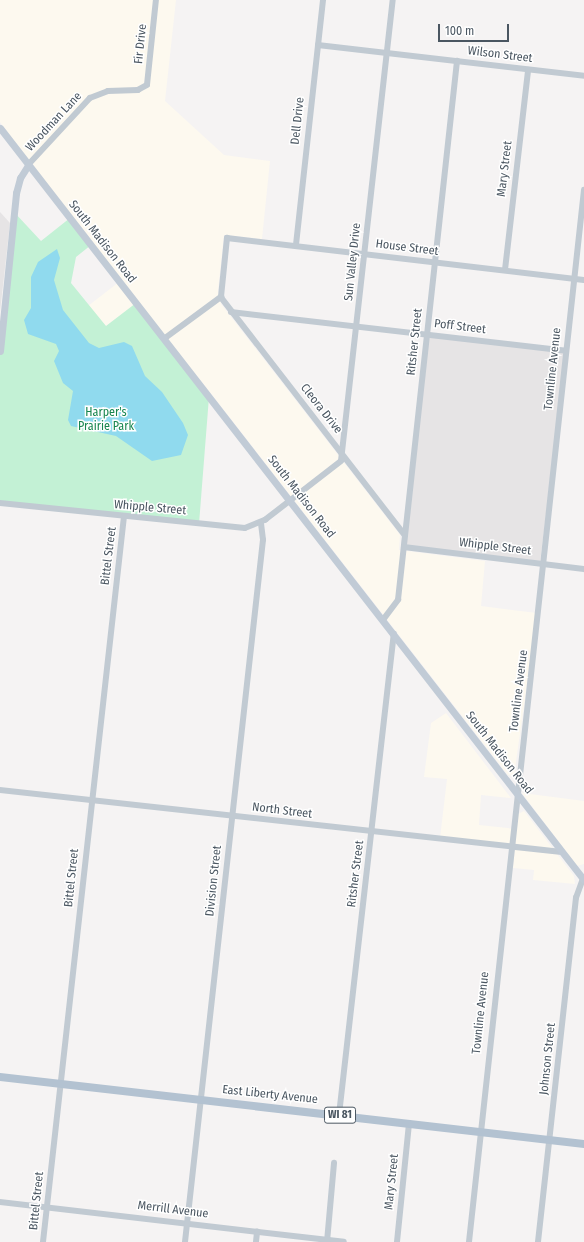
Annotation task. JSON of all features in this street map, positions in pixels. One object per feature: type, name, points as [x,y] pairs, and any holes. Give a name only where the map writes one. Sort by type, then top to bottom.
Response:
[{"type":"main road","name":"South Madison Road","points":[[0,128],[584,879]]},
{"type":"main road","points":[[0,351],[17,189],[28,165]]},
{"type":"main road","name":"East Liberty Avenue","points":[[0,1077],[584,1144]]},
{"type":"street","name":"Fir Drive","points":[[144,88],[148,81],[156,0]]},
{"type":"street","name":"Dell Drive","points":[[296,245],[323,0]]},
{"type":"street","name":"Sun Valley Drive","points":[[343,455],[393,0]]},
{"type":"street","name":"Wilson Street","points":[[318,45],[584,76]]},
{"type":"street","name":"Ritsher Street","points":[[383,620],[398,600],[457,61]]},
{"type":"street","name":"Mary Street","points":[[505,270],[528,70]]},
{"type":"street","name":"Woodman Lane","points":[[28,165],[90,98],[108,91],[144,88]]},
{"type":"street","name":"Townline Avenue","points":[[468,1242],[584,190]]},
{"type":"street","name":"House Street","points":[[221,296],[228,238],[584,280]]},
{"type":"street","points":[[164,338],[221,296]]},
{"type":"street","name":"Cleora Drive","points":[[221,296],[231,312],[405,535]]},
{"type":"street","name":"Poff Street","points":[[231,312],[566,351]]},
{"type":"street","points":[[290,500],[337,465],[343,455]]},
{"type":"street","name":"Whipple Street","points":[[0,503],[124,517],[245,528],[261,523],[290,500]]},
{"type":"street","name":"Bittel Street","points":[[44,1242],[60,1084],[124,517]]},
{"type":"street","name":"Division Street","points":[[185,1242],[263,540],[261,523]]},
{"type":"street","name":"Whipple Street","points":[[404,547],[584,569]]},
{"type":"street","name":"Ritsher Street","points":[[340,1115],[394,634]]},
{"type":"street","name":"North Street","points":[[0,790],[511,848],[562,852]]},
{"type":"street","name":"Johnson Street","points":[[538,1242],[577,894],[584,879]]},
{"type":"street","name":"Mary Street","points":[[396,1242],[409,1124]]},
{"type":"street","points":[[327,1241],[334,1163]]},
{"type":"street","name":"Merrill Avenue","points":[[0,1202],[344,1242]]},
{"type":"street","points":[[256,1242],[257,1232]]},
{"type":"shaded area","points":[[0,0],[176,0],[165,101],[224,155],[270,161],[262,239],[224,235],[218,291],[221,304],[400,535],[399,550],[485,561],[481,606],[537,613],[514,776],[508,775],[202,382],[136,304],[106,326],[88,306],[119,282],[0,122]]},
{"type":"shaded area","points":[[0,212],[10,223],[0,312]]},
{"type":"shaded area","points":[[427,334],[566,351],[540,563],[401,546]]},
{"type":"shaded area","points":[[446,713],[511,798],[481,795],[479,825],[516,829],[518,814],[524,811],[574,876],[575,884],[533,880],[534,870],[513,868],[515,845],[440,838],[447,779],[424,777],[431,723]]},
{"type":"shaded area","points":[[522,793],[584,801],[584,864],[577,866]]},
{"type":"green space","name":"Harper's Prairie Park","points":[[14,212],[41,241],[70,218],[91,245],[76,257],[71,283],[106,326],[136,303],[209,397],[199,524],[0,503],[0,351]]},
{"type":"water","points":[[57,249],[60,258],[54,280],[63,310],[89,343],[99,348],[124,342],[132,346],[145,376],[162,392],[183,423],[188,435],[181,455],[152,461],[116,436],[71,426],[68,420],[73,391],[63,383],[54,361],[59,351],[56,344],[28,334],[24,320],[31,308],[31,277],[38,262]]}]
